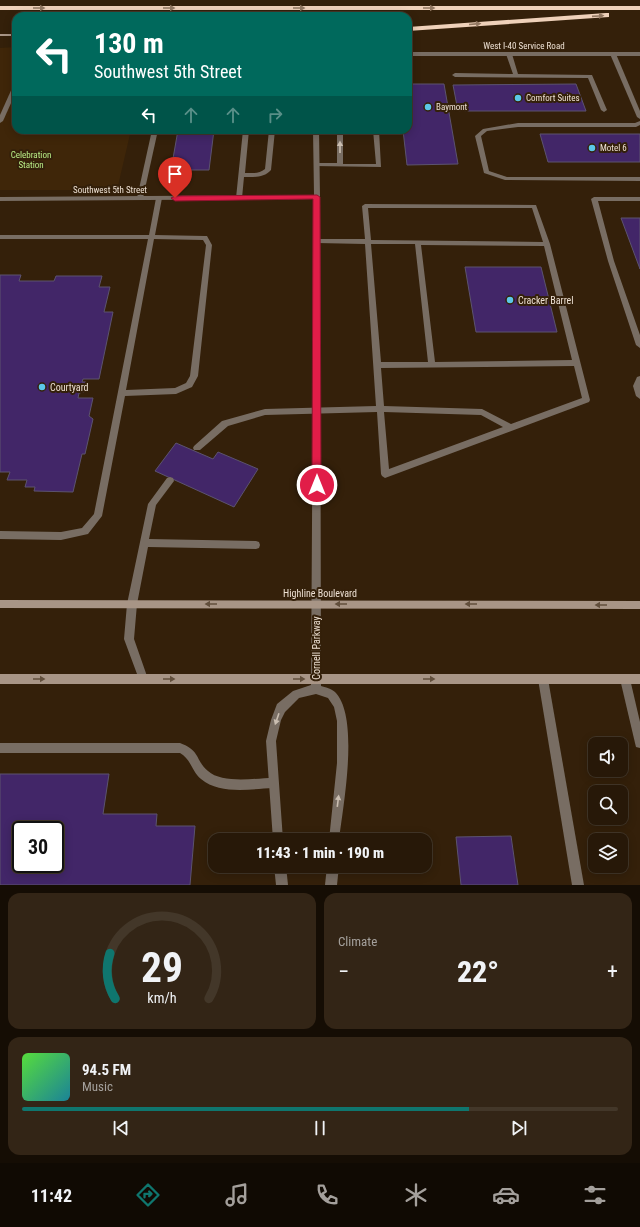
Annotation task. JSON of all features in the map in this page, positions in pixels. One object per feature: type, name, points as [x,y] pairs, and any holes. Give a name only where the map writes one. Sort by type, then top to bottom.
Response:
[{"type":"highway","points":[[0,8],[640,8]]},
{"type":"highway","points":[[412,29],[640,13]]},
{"type":"street","points":[[0,36],[12,35]]},
{"type":"street","name":"West I-40 Service Road","points":[[412,54],[640,54]]},
{"type":"street","points":[[509,54],[516,75]]},
{"type":"street","points":[[613,54],[640,117]]},
{"type":"street","points":[[455,76],[590,76],[604,110]]},
{"type":"street","points":[[0,121],[12,95]]},
{"type":"street","points":[[640,123],[636,125],[518,125],[485,130],[478,136],[486,172],[507,179],[640,179]]},
{"type":"street","points":[[140,198],[154,134]]},
{"type":"street","points":[[238,198],[246,134]]},
{"type":"street","points":[[241,175],[258,175],[266,173],[268,170],[272,134]]},
{"type":"street","name":"Cornell Parkway","points":[[316,134],[316,684],[331,695],[336,701],[343,723],[344,747],[335,833]]},
{"type":"street","points":[[340,134],[340,165]]},
{"type":"street","points":[[316,164],[379,166],[376,134]]},
{"type":"street","name":"Southwest 5th Street","points":[[0,199],[317,197]]},
{"type":"street","points":[[0,535],[61,536],[85,531],[98,516],[159,198]]},
{"type":"street","points":[[640,199],[594,199],[611,261],[640,345]]},
{"type":"street","points":[[365,206],[534,206],[547,244],[586,400],[385,474],[368,242],[365,206]]},
{"type":"street","points":[[0,237],[205,238],[209,245],[194,376],[189,385],[176,391],[121,393]]},
{"type":"street","points":[[317,242],[547,244]]},
{"type":"street","points":[[418,243],[432,364]]},
{"type":"street","points":[[377,365],[577,363]]},
{"type":"street","points":[[640,379],[637,386],[640,396]]},
{"type":"street","points":[[197,448],[225,423],[265,412],[380,409],[482,412],[511,428]]},
{"type":"street","points":[[143,679],[129,639],[132,604],[152,504],[170,481]]},
{"type":"street","points":[[144,543],[256,546]]},
{"type":"street","name":"Highline Boulevard","points":[[0,604],[640,605]]},
{"type":"street","points":[[0,679],[143,679],[316,684],[542,679],[640,679]]},
{"type":"street","points":[[542,679],[578,885]]},
{"type":"street","points":[[625,679],[640,742]]},
{"type":"street","points":[[277,833],[271,741],[276,720],[281,708],[296,694],[316,684]]},
{"type":"street","points":[[0,748],[180,748],[187,750],[204,774],[221,784],[273,783]]},
{"type":"street","points":[[281,873],[282,885]]},
{"type":"street","points":[[332,885],[333,873]]},
{"type":"shaded area","name":"Celebration Station","points":[[12,47],[12,134],[130,134],[117,190],[0,190],[0,48]]},
{"type":"building","name":"Baymont","points":[[412,84],[444,84],[458,164],[407,165],[403,134],[412,134]]},
{"type":"building","name":"Comfort Suites","points":[[576,84],[586,111],[458,111],[453,85]]},
{"type":"building","points":[[177,134],[214,134],[209,170],[171,170]]},
{"type":"building","name":"Motel 6","points":[[540,134],[640,134],[640,162],[548,162]]},
{"type":"building","points":[[621,218],[640,218],[640,269]]},
{"type":"building","name":"Cracker Barrel","points":[[465,267],[541,267],[557,332],[476,332]]},
{"type":"building","name":"Courtyard","points":[[0,275],[21,275],[19,281],[54,281],[56,276],[102,276],[99,287],[110,287],[104,312],[113,312],[99,379],[83,379],[82,382],[86,382],[84,392],[79,393],[78,398],[93,398],[89,416],[93,419],[85,454],[82,454],[73,492],[34,491],[35,487],[25,487],[27,480],[7,480],[10,472],[0,472]]},
{"type":"building","points":[[176,443],[213,459],[218,452],[258,469],[234,507],[155,471]]},
{"type":"building","points":[[0,774],[109,774],[103,814],[157,814],[156,826],[195,826],[190,885],[0,885]]},
{"type":"building","points":[[511,836],[518,885],[461,885],[456,837]]},
{"type":"place","name":"Comfort Suites","points":[[518,98]]},
{"type":"place","name":"Baymont","points":[[428,107]]},
{"type":"place","name":"Motel 6","points":[[592,148]]},
{"type":"place","name":"Cracker Barrel","points":[[510,300]]},
{"type":"place","name":"Courtyard","points":[[42,387]]},
{"type":"route","points":[[175,198],[317,197],[317,485]]}]
